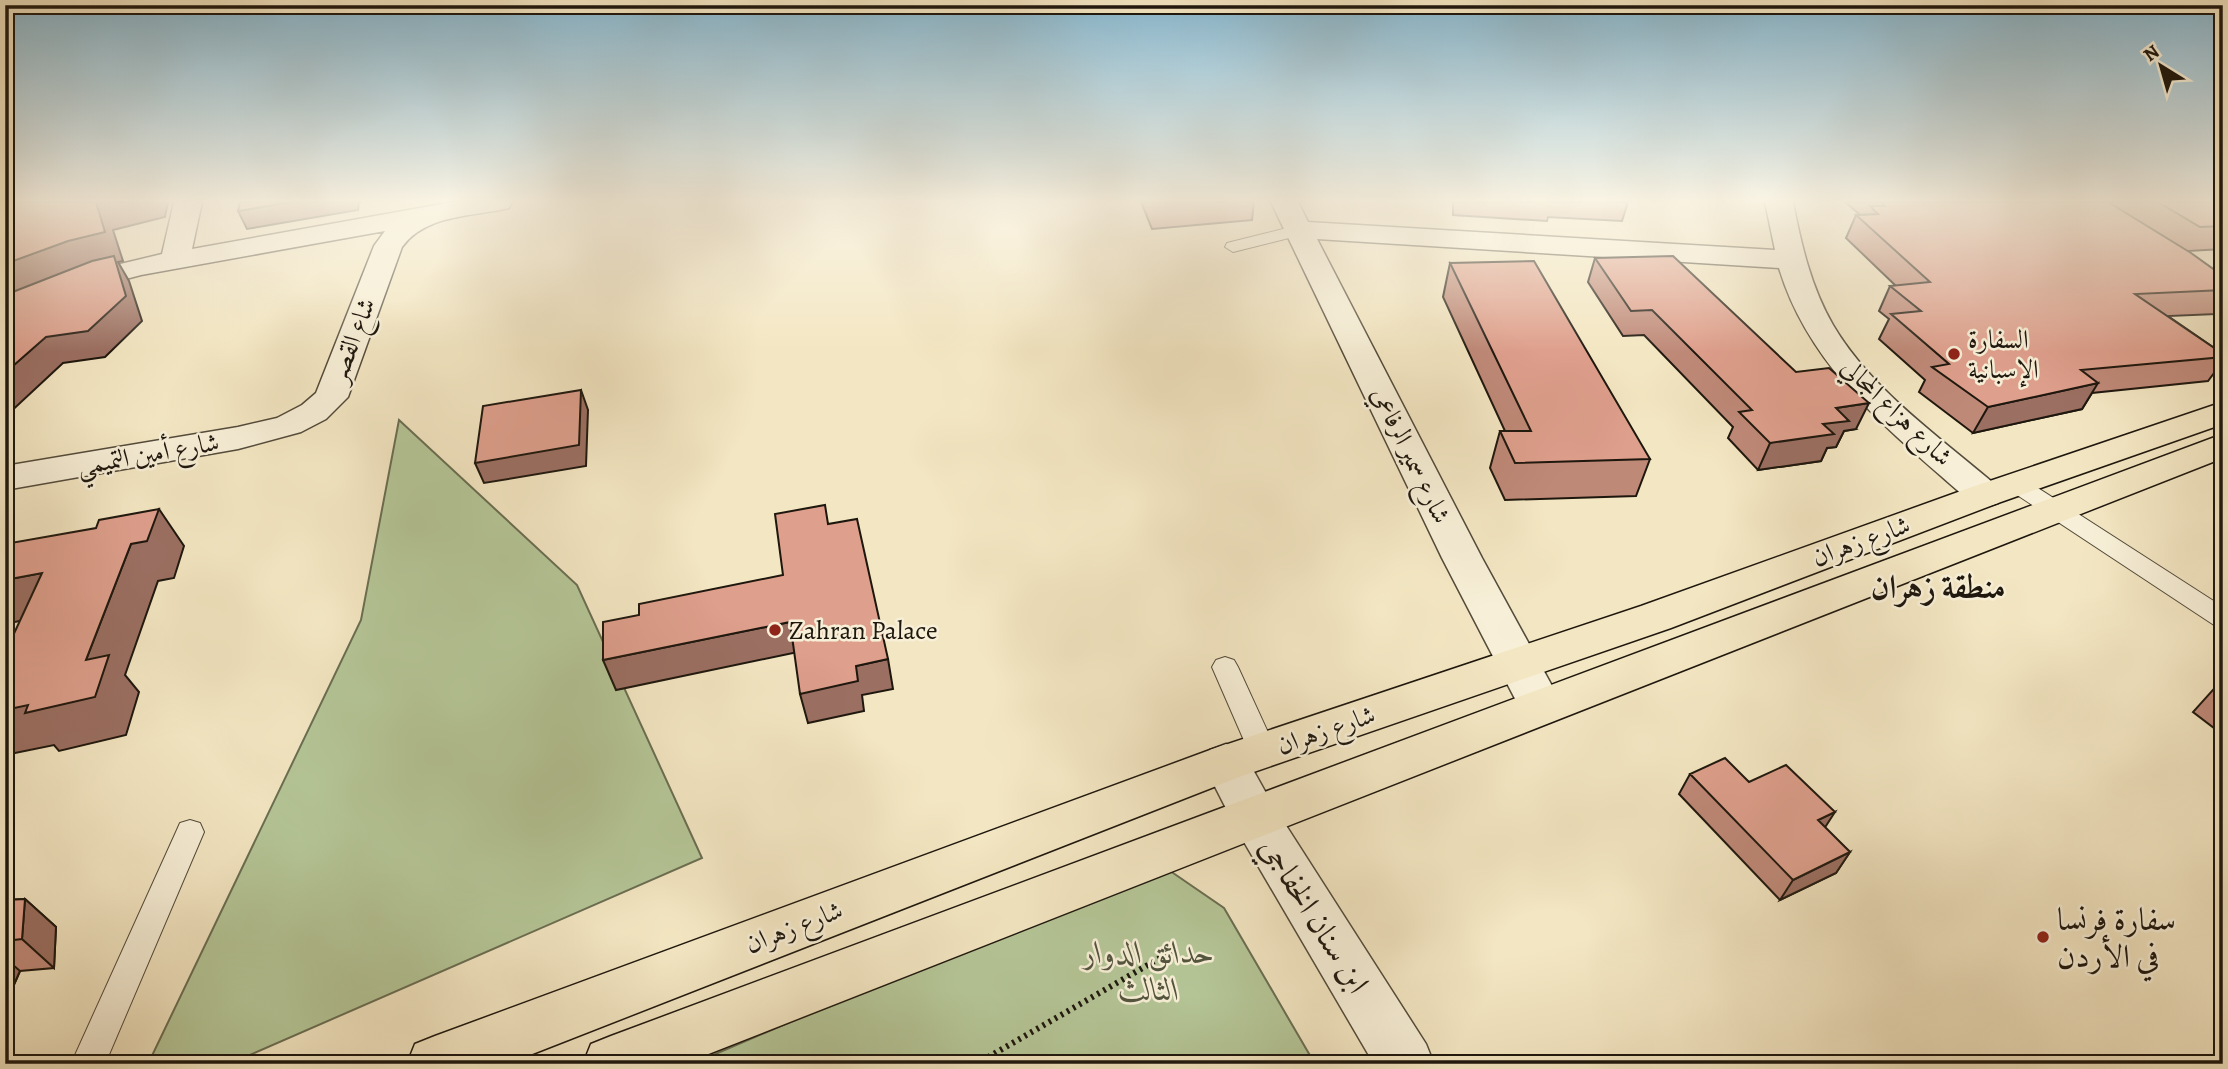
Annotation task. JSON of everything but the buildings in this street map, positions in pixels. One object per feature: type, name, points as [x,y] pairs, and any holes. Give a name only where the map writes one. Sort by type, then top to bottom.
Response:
[{"type":"main road","name":"شارع زهران","points":[[435,1064],[1245,758],[1520,664],[2223,412]]},
{"type":"main road","name":"شارع زهران","points":[[611,1064],[2223,445]]},
{"type":"street","points":[[175,259],[177,252]]},
{"type":"street","points":[[5,316],[97,278],[215,252]]},
{"type":"street","name":"شاع القصر","points":[[289,425],[314,412],[331,397],[386,252]]},
{"type":"street","name":"شارع سمير الرفاعي","points":[[1310,252],[1462,558],[1541,706]]},
{"type":"street","points":[[1699,252],[1791,260]]},
{"type":"street","name":"شارع هزاع المجالي","points":[[1789,252],[1817,324],[1856,378],[2001,490]]},
{"type":"street","name":"شارع أمين التميمي","points":[[5,478],[238,438],[289,425]]},
{"type":"street","name":"ابن سنان الخفاجي","points":[[1245,758],[1254,816],[1406,1064]]},
{"type":"lane","points":[[2001,490],[2056,510],[2223,619]]},
{"type":"lane","points":[[1225,667],[1245,758]]},
{"type":"lane","points":[[88,1064],[190,832]]},
{"type":"path","points":[[976,1064],[1174,950]]},
{"type":"green space","points":[[399,420],[577,585],[702,858],[229,1064],[148,1064],[361,620]]},
{"type":"green space","name":"حدائق الدوار الثالث","points":[[1160,864],[1224,908],[1315,1064],[692,1064]]},
{"type":"place","name":"السفارة الإسبانية","points":[[1954,354]]},
{"type":"place","name":"Zahran Palace","points":[[775,630]]},
{"type":"place","name":"سفارة فرنسا في الأردن","points":[[2043,937]]},
{"type":"district","name":"منطقة زهران","points":[[1938,586]]}]
